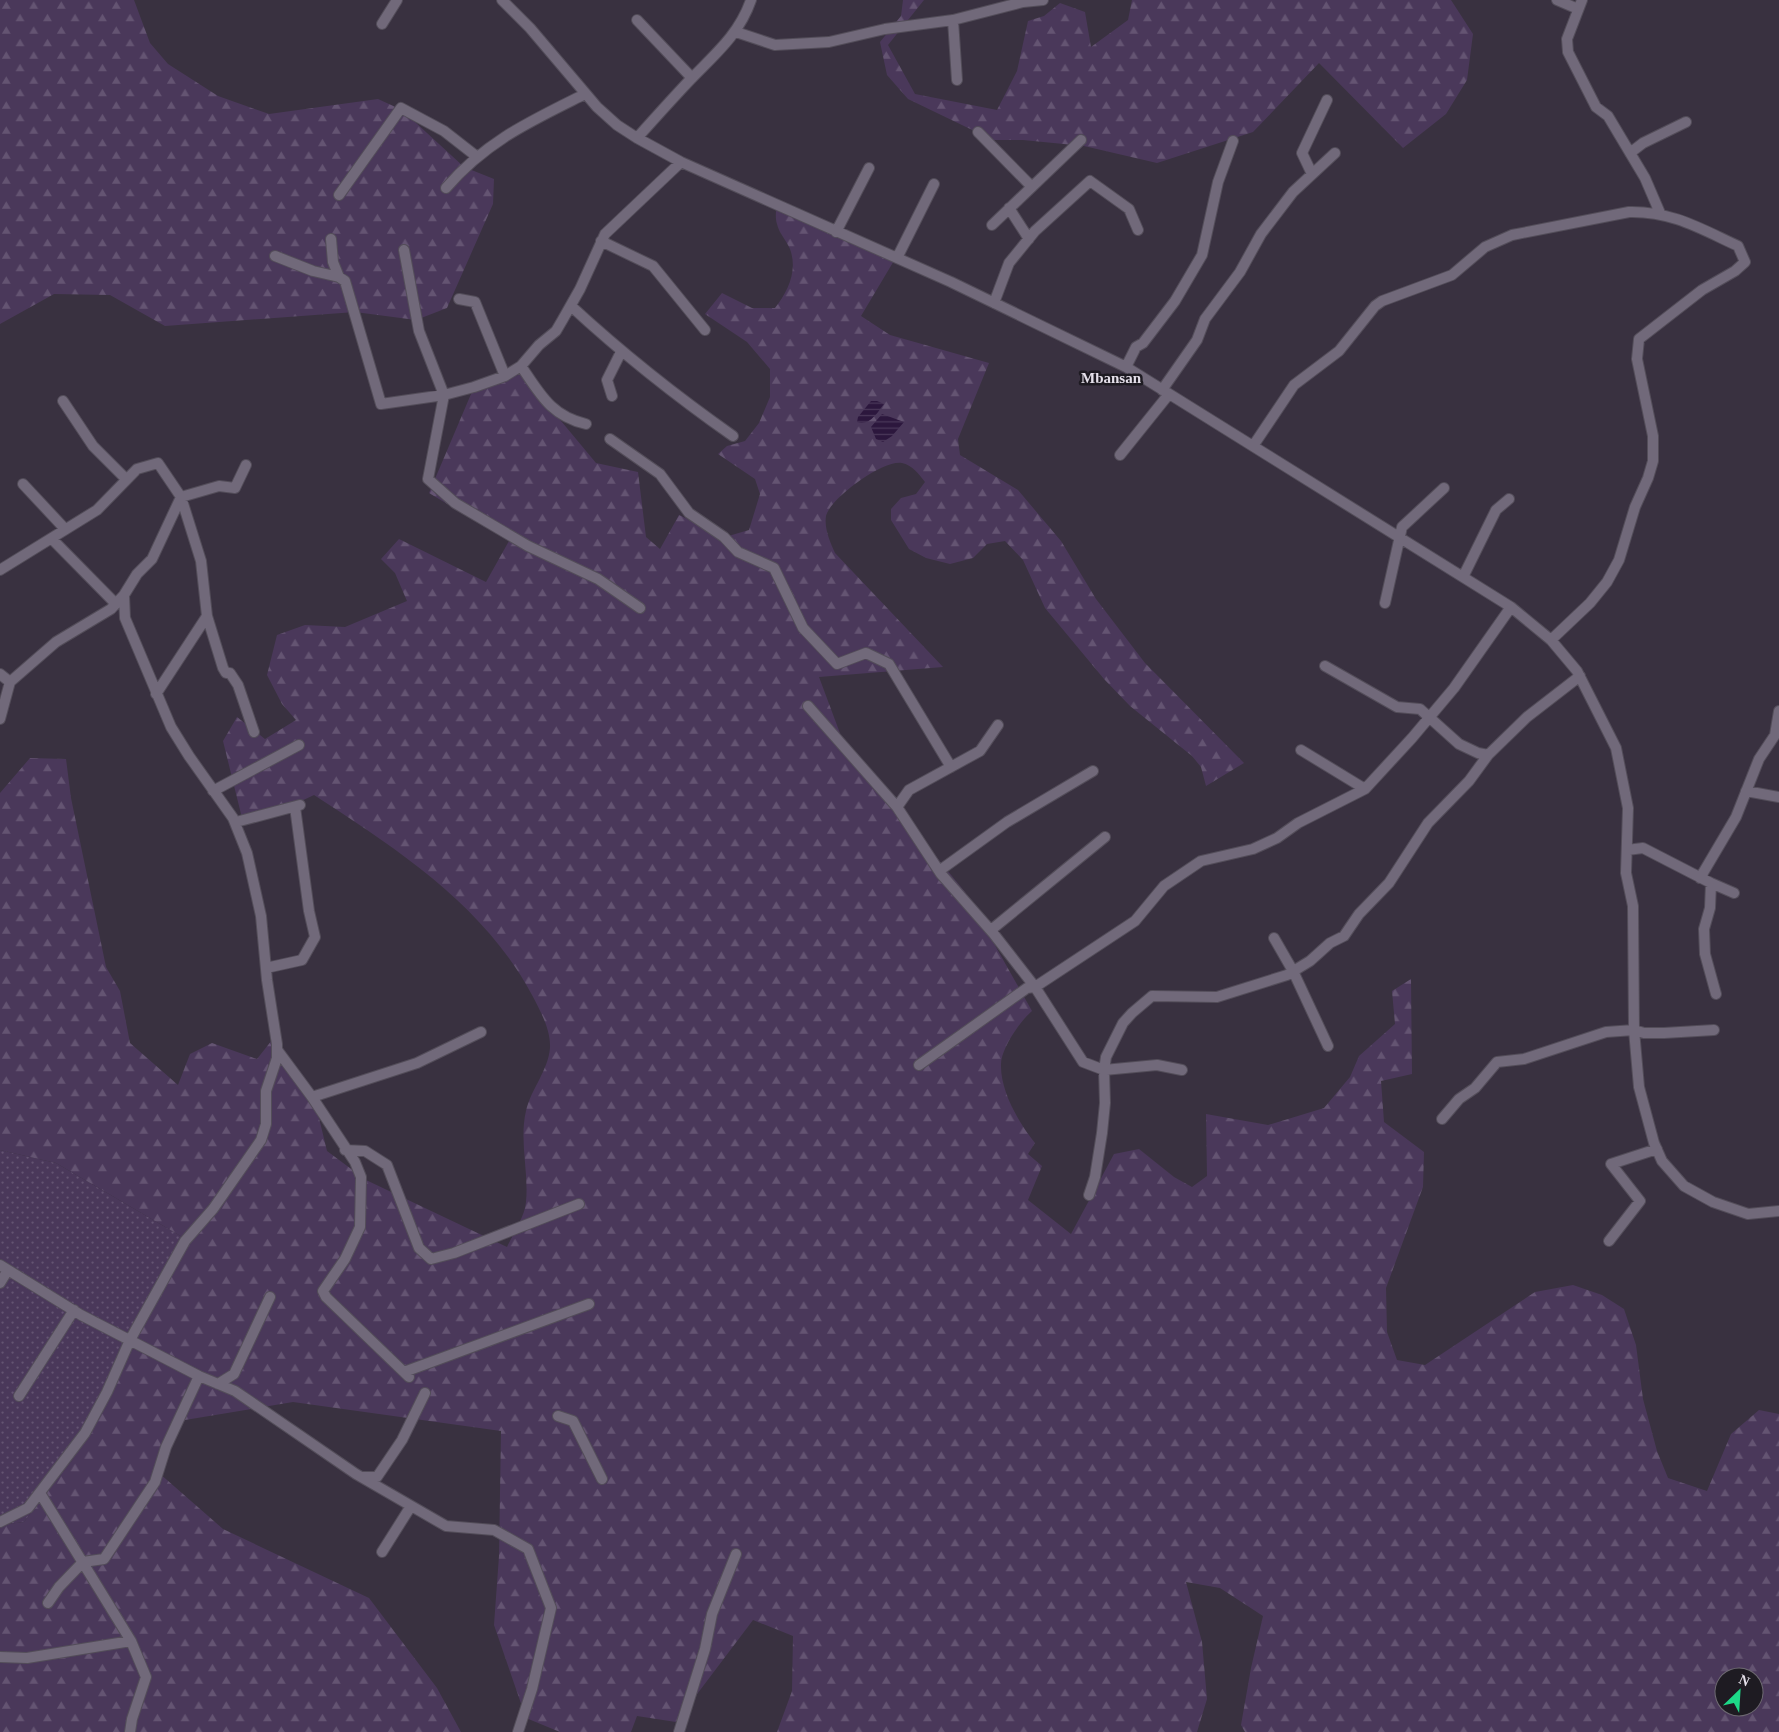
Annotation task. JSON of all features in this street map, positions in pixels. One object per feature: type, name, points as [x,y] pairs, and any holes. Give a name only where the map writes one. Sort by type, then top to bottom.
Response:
[{"type":"street","points":[[382,24],[397,0]]},
{"type":"street","points":[[502,0],[530,28],[584,94],[617,125],[637,138],[681,162],[897,258],[1126,367],[1511,607],[1551,640],[1580,676],[1616,748],[1628,808],[1626,872],[1633,906],[1634,1030],[1639,1088],[1657,1149],[1662,1161],[1684,1186],[1713,1202],[1748,1214],[1779,1211]]},
{"type":"street","points":[[637,138],[692,78],[721,51],[736,32],[751,0]]},
{"type":"street","points":[[736,32],[775,45],[829,42],[885,30],[953,20],[1023,1],[1043,0]]},
{"type":"street","points":[[1557,0],[1580,5],[1566,39],[1568,52],[1596,107],[1608,116],[1645,178],[1660,213]]},
{"type":"street","points":[[637,20],[692,78]]},
{"type":"street","points":[[953,20],[957,80]]},
{"type":"street","points":[[446,188],[476,156],[535,119],[584,94]]},
{"type":"street","points":[[1312,174],[1302,153],[1327,100]]},
{"type":"street","points":[[339,195],[401,108],[444,131],[476,156]]},
{"type":"street","points":[[1630,152],[1643,143],[1686,122]]},
{"type":"street","points":[[978,132],[1032,187]]},
{"type":"street","points":[[992,225],[1081,140]]},
{"type":"street","points":[[1126,367],[1136,347],[1143,343],[1175,301],[1202,255],[1218,182],[1233,141]]},
{"type":"street","points":[[1120,455],[1166,392],[1197,340],[1205,319],[1240,272],[1261,234],[1293,192],[1335,153]]},
{"type":"street","points":[[274,256],[313,271],[339,277],[344,281],[381,404],[444,395],[505,376],[521,366],[539,345],[556,331],[571,306],[601,241],[614,224],[681,162]]},
{"type":"street","points":[[836,232],[869,168]]},
{"type":"street","points":[[994,303],[1009,264],[1029,239],[1090,181],[1129,209],[1138,230]]},
{"type":"street","points":[[897,258],[934,184]]},
{"type":"street","points":[[1009,208],[1029,239]]},
{"type":"street","points":[[1253,446],[1294,385],[1339,351],[1375,306],[1382,301],[1452,275],[1486,247],[1512,235],[1629,212],[1660,213],[1677,218],[1738,246],[1745,262],[1735,271],[1702,290],[1639,339],[1637,359],[1653,436],[1653,461],[1648,478],[1635,507],[1619,560],[1607,582],[1590,603],[1551,640]]},
{"type":"street","points":[[331,239],[332,262],[339,277]]},
{"type":"street","points":[[601,241],[653,266],[705,330]]},
{"type":"street","points":[[404,250],[420,331],[444,395],[428,479],[456,503],[528,546],[598,579],[640,608]]},
{"type":"street","points":[[458,299],[474,302],[505,376]]},
{"type":"street","points":[[571,306],[621,352],[663,386],[733,436]]},
{"type":"street","points":[[612,396],[607,380],[621,352]]},
{"type":"street","points":[[521,366],[544,400],[559,414],[567,419],[586,424]]},
{"type":"street","points":[[62,401],[93,446],[126,479]]},
{"type":"street","points":[[610,439],[660,474],[689,514],[724,538],[738,552],[774,568],[803,628],[837,664],[866,653],[889,664],[951,767]]},
{"type":"street","points":[[0,570],[97,510],[137,469],[158,463],[181,496],[201,561],[207,616],[223,668],[226,673],[230,673],[238,685],[254,732]]},
{"type":"street","points":[[181,496],[219,486],[235,488],[246,465]]},
{"type":"street","points":[[23,484],[65,529]]},
{"type":"street","points":[[1386,603],[1402,527],[1444,488]]},
{"type":"street","points":[[0,719],[10,682],[56,642],[116,604],[124,595],[137,574],[152,559],[181,496]]},
{"type":"street","points":[[1463,577],[1496,510],[1509,499]]},
{"type":"street","points":[[52,538],[116,604]]},
{"type":"street","points":[[0,1522],[28,1508],[85,1433],[107,1392],[130,1340],[185,1241],[214,1209],[261,1140],[266,1124],[266,1091],[278,1051],[266,968],[261,916],[247,852],[236,822],[171,727],[124,618],[124,595]]},
{"type":"street","points":[[919,1065],[1027,988],[1035,987],[1135,921],[1164,886],[1201,861],[1253,850],[1277,838],[1298,823],[1365,789],[1412,738],[1429,715],[1454,688],[1511,607]]},
{"type":"street","points":[[156,694],[207,616]]},
{"type":"street","points":[[1325,666],[1397,707],[1420,709],[1429,715],[1437,726],[1459,744],[1478,753],[1488,755]]},
{"type":"street","points":[[0,674],[10,682]]},
{"type":"street","points":[[1089,1195],[1095,1177],[1105,1103],[1104,1070],[1106,1057],[1123,1023],[1145,1000],[1152,996],[1217,997],[1294,971],[1310,961],[1330,943],[1344,936],[1359,914],[1388,883],[1428,823],[1469,781],[1488,755],[1527,717],[1580,676]]},
{"type":"street","points":[[808,706],[897,807],[939,871],[991,930],[1035,987],[1083,1062],[1104,1070],[1157,1065],[1182,1070]]},
{"type":"street","points":[[1700,878],[1736,817],[1758,758],[1775,735],[1779,711]]},
{"type":"street","points":[[897,807],[909,790],[980,751],[998,725]]},
{"type":"street","points":[[213,791],[299,745]]},
{"type":"street","points":[[1301,750],[1365,789]]},
{"type":"street","points":[[939,871],[1007,822],[1093,770]]},
{"type":"street","points":[[1746,791],[1779,796]]},
{"type":"street","points":[[236,822],[298,806],[309,911],[315,937],[302,960],[266,968]]},
{"type":"street","points":[[991,930],[1105,837]]},
{"type":"street","points":[[1627,850],[1643,848],[1700,878],[1734,893]]},
{"type":"street","points":[[1711,883],[1710,908],[1704,929],[1705,954],[1716,994]]},
{"type":"street","points":[[1274,938],[1294,971],[1328,1046]]},
{"type":"street","points":[[1442,1119],[1459,1099],[1476,1088],[1497,1062],[1524,1059],[1606,1032],[1634,1030],[1654,1033],[1714,1030]]},
{"type":"street","points":[[312,1097],[417,1063],[481,1032]]},
{"type":"street","points":[[278,1051],[312,1097],[355,1162],[361,1177],[360,1227],[346,1259],[323,1291],[326,1297],[407,1374],[589,1304]]},
{"type":"street","points":[[1609,1241],[1640,1202],[1611,1164],[1657,1149]]},
{"type":"street","points":[[346,1150],[365,1151],[387,1165],[420,1248],[431,1259],[454,1253],[580,1204]]},
{"type":"street","points":[[0,1283],[4,1268],[74,1310],[130,1340],[199,1376],[235,1391],[361,1477],[446,1526],[494,1530],[528,1549],[551,1608],[532,1689],[518,1732]]},
{"type":"street","points":[[218,1384],[234,1374],[270,1297]]},
{"type":"street","points":[[19,1396],[74,1310]]},
{"type":"street","points":[[48,1603],[58,1587],[83,1562],[104,1559],[155,1482],[166,1447],[199,1376]]},
{"type":"street","points":[[361,1477],[377,1477],[402,1440],[425,1393]]},
{"type":"street","points":[[558,1416],[573,1421],[602,1478]]},
{"type":"street","points":[[40,1493],[131,1641],[146,1677],[132,1719],[130,1732]]},
{"type":"street","points":[[382,1552],[411,1506]]},
{"type":"street","points":[[679,1732],[705,1649],[712,1614],[736,1554]]},
{"type":"street","points":[[0,1657],[27,1658],[131,1641]]},
{"type":"green space","points":[[0,0],[134,0],[150,43],[168,64],[218,96],[269,114],[378,99],[402,110],[464,167],[494,179],[493,204],[447,308],[416,320],[355,312],[165,326],[110,295],[54,294],[0,324]]},
{"type":"green space","points":[[903,0],[924,0],[888,45],[915,94],[997,110],[1017,71],[1028,21],[1044,16],[1060,3],[1085,12],[1091,47],[1128,20],[1132,0],[1451,0],[1473,34],[1467,80],[1446,114],[1403,148],[1319,63],[1253,132],[1157,163],[1084,146],[1023,140],[993,140],[908,99],[887,75],[880,42],[901,16]]},
{"type":"green space","points":[[777,204],[895,259],[861,316],[890,335],[989,363],[958,439],[960,455],[1018,490],[1061,541],[1096,599],[1145,663],[1244,763],[1206,786],[1201,767],[1192,756],[1130,706],[1104,679],[1045,608],[1023,560],[1005,541],[987,544],[973,558],[950,564],[926,558],[909,549],[891,520],[891,509],[901,498],[916,494],[925,482],[909,466],[902,463],[894,463],[871,473],[847,490],[830,508],[826,516],[826,525],[829,540],[835,553],[943,667],[819,677],[844,744],[965,892],[1032,1011],[1022,1021],[1012,1036],[1004,1051],[1001,1064],[1007,1096],[1023,1126],[1035,1143],[1028,1154],[1042,1166],[1028,1200],[1071,1234],[1114,1154],[1139,1149],[1174,1177],[1192,1187],[1207,1176],[1206,1114],[1268,1125],[1324,1108],[1350,1077],[1359,1056],[1395,1024],[1392,991],[1411,979],[1412,1074],[1381,1081],[1384,1122],[1424,1152],[1423,1187],[1386,1288],[1387,1332],[1397,1360],[1425,1365],[1535,1292],[1573,1285],[1602,1295],[1624,1309],[1636,1345],[1643,1399],[1657,1451],[1668,1478],[1707,1491],[1731,1434],[1759,1410],[1779,1414],[1779,1732],[1245,1732],[1241,1725],[1263,1616],[1220,1588],[1186,1582],[1202,1642],[1207,1699],[1197,1732],[777,1732],[792,1691],[793,1636],[753,1620],[676,1722],[637,1716],[631,1732],[560,1732],[526,1718],[494,1625],[499,1556],[501,1431],[293,1402],[179,1421],[159,1473],[223,1529],[369,1598],[437,1688],[461,1732],[0,1732],[0,1525],[24,1522],[73,1459],[184,1238],[56,1163],[0,1150],[0,793],[30,758],[66,759],[71,798],[106,967],[120,991],[130,1043],[178,1085],[190,1054],[212,1043],[257,1059],[272,1040],[299,1074],[319,1118],[327,1151],[366,1180],[507,1247],[521,1219],[526,1202],[523,1134],[526,1111],[543,1072],[550,1048],[547,1027],[532,995],[512,963],[489,933],[464,906],[407,858],[314,795],[276,813],[242,818],[223,741],[237,717],[265,739],[296,720],[282,704],[267,675],[277,635],[305,625],[345,627],[407,601],[395,573],[381,559],[399,539],[486,582],[509,541],[429,493],[474,387],[522,374],[596,463],[638,472],[646,537],[660,549],[679,515],[725,537],[749,530],[760,494],[755,479],[718,454],[727,446],[745,441],[759,423],[770,397],[770,369],[747,342],[705,314],[722,293],[752,308],[775,308],[788,288],[793,265],[790,249],[779,230],[776,217]]},
{"type":"green space","points":[[0,1150],[56,1163],[184,1238],[73,1459],[24,1522],[0,1525]]},
{"type":"shaded area","points":[[871,401],[884,404],[876,415],[866,422],[857,422],[858,417]]},
{"type":"shaded area","points":[[882,414],[904,422],[892,436],[883,442],[876,439],[871,427]]},
{"type":"district","name":"Mbansan","points":[[1111,378]]}]
